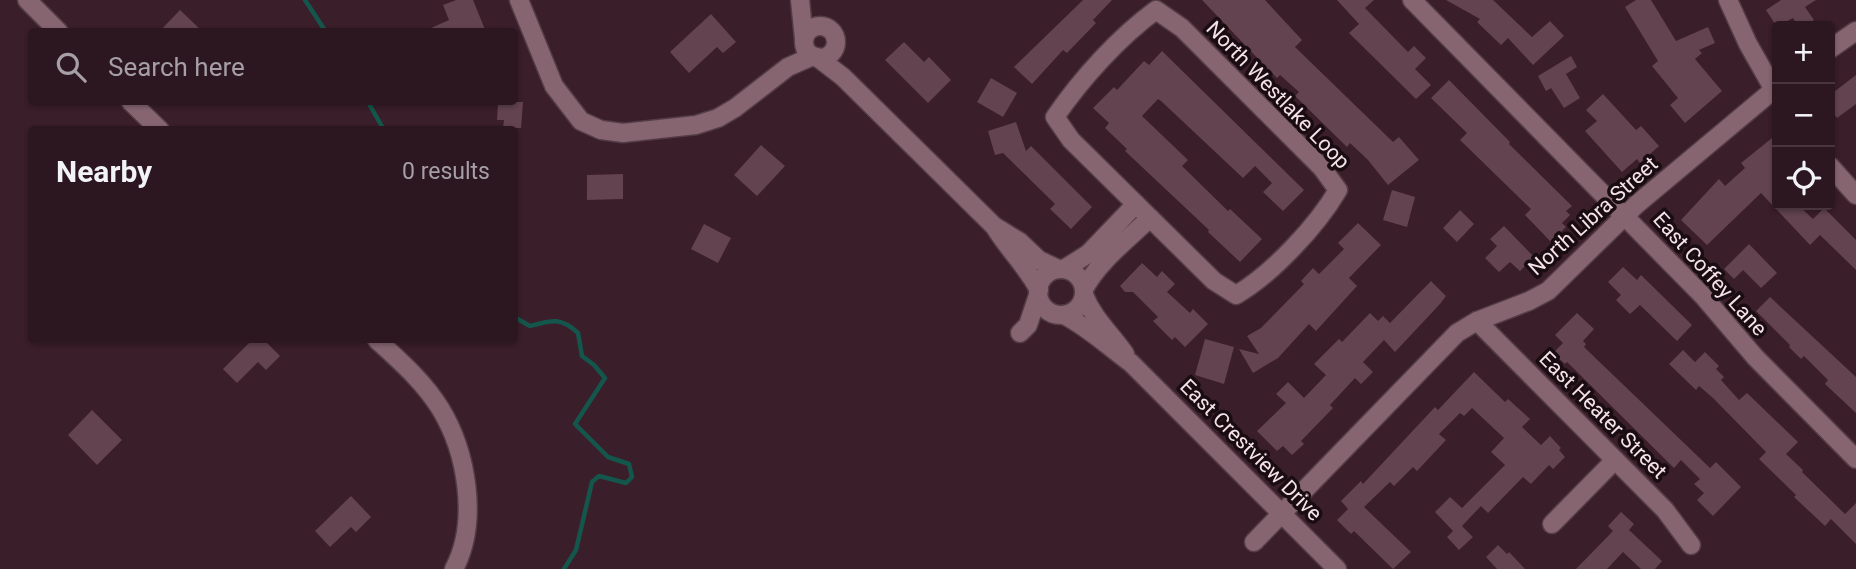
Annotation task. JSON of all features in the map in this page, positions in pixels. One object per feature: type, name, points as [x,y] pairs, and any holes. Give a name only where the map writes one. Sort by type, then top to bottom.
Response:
[{"type":"street","points":[[27,0],[55,28]]},
{"type":"street","points":[[519,0],[554,86],[581,121],[601,130],[623,133],[696,125],[718,118],[735,108],[809,49],[812,27],[822,26]]},
{"type":"street","name":"East Coffey Lane","points":[[1412,0],[1625,215],[1703,296],[1755,357],[1856,459]]},
{"type":"street","points":[[1728,0],[1748,44],[1772,84]]},
{"type":"street","points":[[800,2],[822,26],[834,34],[834,49],[843,77]]},
{"type":"street","points":[[800,2],[809,49],[843,77],[994,226],[1020,242],[1039,260],[1078,276],[1084,292]]},
{"type":"street","name":"North Westlake Loop","points":[[1156,10],[1182,29],[1238,84],[1322,168],[1338,190],[1325,211],[1257,282],[1236,295],[1213,281],[1136,204],[1071,140],[1055,117],[1069,96],[1138,23],[1156,10]]},
{"type":"street","points":[[1835,46],[1856,31]]},
{"type":"street","points":[[809,49],[827,56],[834,49]]},
{"type":"street","name":"North Libra Street","points":[[1254,542],[1457,333],[1477,321],[1548,291],[1625,215],[1772,94]]},
{"type":"street","points":[[134,105],[156,126]]},
{"type":"street","points":[[1835,172],[1856,195]]},
{"type":"street","points":[[1136,204],[1088,254],[1045,276],[1024,329],[1078,309],[1091,276],[1150,218]]},
{"type":"street","points":[[994,226],[1010,252],[1028,271],[1045,309],[1062,315]]},
{"type":"street","name":"East Crestview Drive","points":[[1084,292],[1093,314],[1110,331],[1131,363]]},
{"type":"street","name":"East Crestview Drive","points":[[1062,315],[1083,325],[1131,363],[1338,569]]},
{"type":"street","name":"East Heater Street","points":[[1477,321],[1665,510],[1692,545]]},
{"type":"street","points":[[380,343],[417,378],[440,409],[455,440],[467,488],[468,523],[454,569]]},
{"type":"street","points":[[1552,524],[1615,460]]},
{"type":"building","points":[[456,0],[473,0],[484,28],[431,28],[449,20],[443,5]]},
{"type":"building","points":[[1083,0],[1112,0],[1093,20],[1096,23],[1067,53],[1063,50],[1032,84],[1014,67]]},
{"type":"building","points":[[1202,0],[1265,0],[1302,40],[1295,47],[1393,142],[1399,137],[1419,160],[1388,185],[1368,160],[1350,143],[1347,147],[1295,96],[1299,92],[1280,75],[1277,78]]},
{"type":"building","points":[[1337,0],[1374,0],[1365,8],[1408,52],[1414,46],[1426,58],[1415,69],[1431,85],[1416,99],[1349,33],[1359,24]]},
{"type":"building","points":[[1446,0],[1493,0],[1532,37],[1550,21],[1564,36],[1533,65],[1508,38],[1501,45],[1477,22],[1480,19]]},
{"type":"building","points":[[1636,0],[1651,0],[1676,41],[1708,27],[1715,43],[1699,50],[1702,53],[1695,59],[1722,91],[1685,123],[1670,105],[1678,98],[1652,66],[1658,61],[1625,7]]},
{"type":"building","points":[[1781,0],[1816,0],[1805,7],[1812,21],[1795,21],[1793,18],[1788,21],[1773,21],[1766,10]]},
{"type":"building","points":[[180,10],[199,28],[163,28]]},
{"type":"building","points":[[711,14],[736,42],[723,53],[717,47],[689,73],[670,52]]},
{"type":"building","points":[[904,42],[924,62],[929,57],[951,80],[928,103],[885,60]]},
{"type":"building","points":[[1162,51],[1304,190],[1283,211],[1263,192],[1272,183],[1255,166],[1243,178],[1161,101],[1158,99],[1142,116],[1188,160],[1182,166],[1228,211],[1230,209],[1262,239],[1240,262],[1125,151],[1127,149],[1105,128],[1109,123],[1093,108],[1114,87],[1117,90],[1144,61],[1149,65]]},
{"type":"building","points":[[1571,56],[1577,67],[1566,74],[1580,98],[1564,108],[1551,88],[1546,91],[1538,76]]},
{"type":"building","points":[[1856,75],[1856,104],[1837,118],[1835,115],[1835,91]]},
{"type":"building","points":[[991,78],[1017,93],[1003,117],[977,102]]},
{"type":"building","points":[[1449,80],[1572,206],[1566,211],[1570,215],[1562,223],[1566,227],[1551,242],[1525,215],[1531,209],[1460,140],[1467,133],[1431,98]]},
{"type":"building","points":[[1603,94],[1636,130],[1641,126],[1659,146],[1640,163],[1637,159],[1622,172],[1585,131],[1597,121],[1586,110]]},
{"type":"building","points":[[518,102],[523,102],[521,128],[503,126],[504,120],[497,120],[498,105],[518,105]]},
{"type":"building","points":[[1016,122],[1026,151],[1031,146],[1092,207],[1071,229],[1050,209],[1055,204],[1003,153],[995,155],[988,131]]},
{"type":"building","points":[[1772,138],[1772,205],[1761,193],[1707,245],[1681,220],[1719,179],[1725,186],[1745,168],[1741,163]]},
{"type":"building","points":[[761,145],[785,166],[757,196],[734,175]]},
{"type":"building","points":[[623,174],[623,199],[587,200],[587,175]]},
{"type":"building","points":[[1392,190],[1415,197],[1407,227],[1383,220]]},
{"type":"building","points":[[1460,210],[1474,224],[1457,242],[1443,228]]},
{"type":"building","points":[[1777,210],[1803,210],[1813,219],[1822,210],[1826,210],[1856,240],[1856,270],[1820,235],[1810,245]]},
{"type":"building","points":[[1358,223],[1381,245],[1349,278],[1357,286],[1316,331],[1309,324],[1278,358],[1253,373],[1239,349],[1259,354],[1247,336],[1261,328],[1304,284],[1301,281],[1313,268],[1319,274],[1344,249],[1338,243]]},
{"type":"building","points":[[704,224],[731,238],[718,263],[691,249]]},
{"type":"building","points":[[1504,226],[1534,257],[1520,271],[1510,262],[1499,272],[1485,258],[1497,246],[1490,239]]},
{"type":"building","points":[[1749,244],[1777,273],[1761,288],[1743,270],[1734,279],[1724,269]]},
{"type":"building","points":[[1142,263],[1157,277],[1162,271],[1175,284],[1167,292],[1190,313],[1193,309],[1208,324],[1185,347],[1175,337],[1172,340],[1153,321],[1158,317],[1133,292],[1125,292],[1120,286]]},
{"type":"building","points":[[1623,267],[1637,280],[1641,275],[1692,325],[1677,341],[1640,305],[1630,314],[1616,300],[1621,295],[1608,282]]},
{"type":"building","points":[[1431,281],[1446,296],[1440,304],[1395,352],[1384,340],[1363,362],[1373,372],[1361,384],[1355,378],[1330,405],[1333,408],[1301,441],[1304,444],[1292,455],[1283,446],[1277,451],[1257,431],[1286,403],[1276,394],[1288,382],[1304,398],[1326,375],[1314,364],[1339,339],[1342,342],[1370,313],[1378,321],[1383,316],[1390,323]]},
{"type":"building","points":[[1770,297],[1856,377],[1856,413],[1825,384],[1828,380],[1804,356],[1801,359],[1756,311]]},
{"type":"building","points":[[1577,313],[1594,329],[1583,341],[1586,344],[1584,347],[1710,468],[1716,462],[1741,487],[1713,516],[1697,500],[1704,493],[1694,484],[1700,479],[1681,460],[1674,468],[1567,362],[1565,364],[1553,353],[1563,343],[1555,335]]},
{"type":"building","points":[[1205,339],[1234,347],[1224,384],[1195,375]]},
{"type":"building","points":[[249,343],[267,343],[280,356],[266,370],[258,362],[237,383],[223,369]]},
{"type":"building","points":[[1683,350],[1695,362],[1705,352],[1719,366],[1716,369],[1724,377],[1721,380],[1739,400],[1747,393],[1798,442],[1786,454],[1845,514],[1856,503],[1856,544],[1831,519],[1825,526],[1794,497],[1796,495],[1759,459],[1766,452],[1713,398],[1699,386],[1696,390],[1669,364]]},
{"type":"building","points":[[1474,372],[1505,402],[1508,399],[1530,419],[1522,427],[1541,445],[1550,436],[1565,457],[1553,469],[1549,465],[1531,484],[1523,477],[1488,513],[1481,506],[1462,526],[1473,537],[1459,550],[1447,537],[1453,531],[1435,512],[1450,497],[1462,508],[1505,465],[1491,452],[1504,438],[1472,408],[1464,416],[1460,413],[1439,434],[1446,440],[1417,471],[1413,467],[1394,486],[1390,482],[1364,507],[1411,552],[1393,569],[1354,531],[1351,534],[1337,520],[1348,509],[1341,501],[1361,481],[1363,484],[1435,407],[1438,410]]},
{"type":"building","points":[[92,410],[122,440],[97,465],[68,435]]},
{"type":"building","points":[[351,496],[371,517],[356,532],[351,527],[330,547],[315,531]]},
{"type":"building","points":[[1621,512],[1634,524],[1629,530],[1662,561],[1655,569],[1641,569],[1623,552],[1607,569],[1576,569],[1613,531],[1608,526]]},
{"type":"building","points":[[1498,545],[1525,569],[1497,569],[1486,557]]},
{"type":"waterway","points":[[305,0],[323,28]]},
{"type":"waterway","points":[[370,105],[382,126]]},
{"type":"waterway","points":[[518,319],[530,326],[550,321],[561,322],[578,333],[582,356],[605,378],[575,424],[608,457],[629,464],[632,477],[626,483],[599,476],[592,482],[576,550],[564,569]]}]
